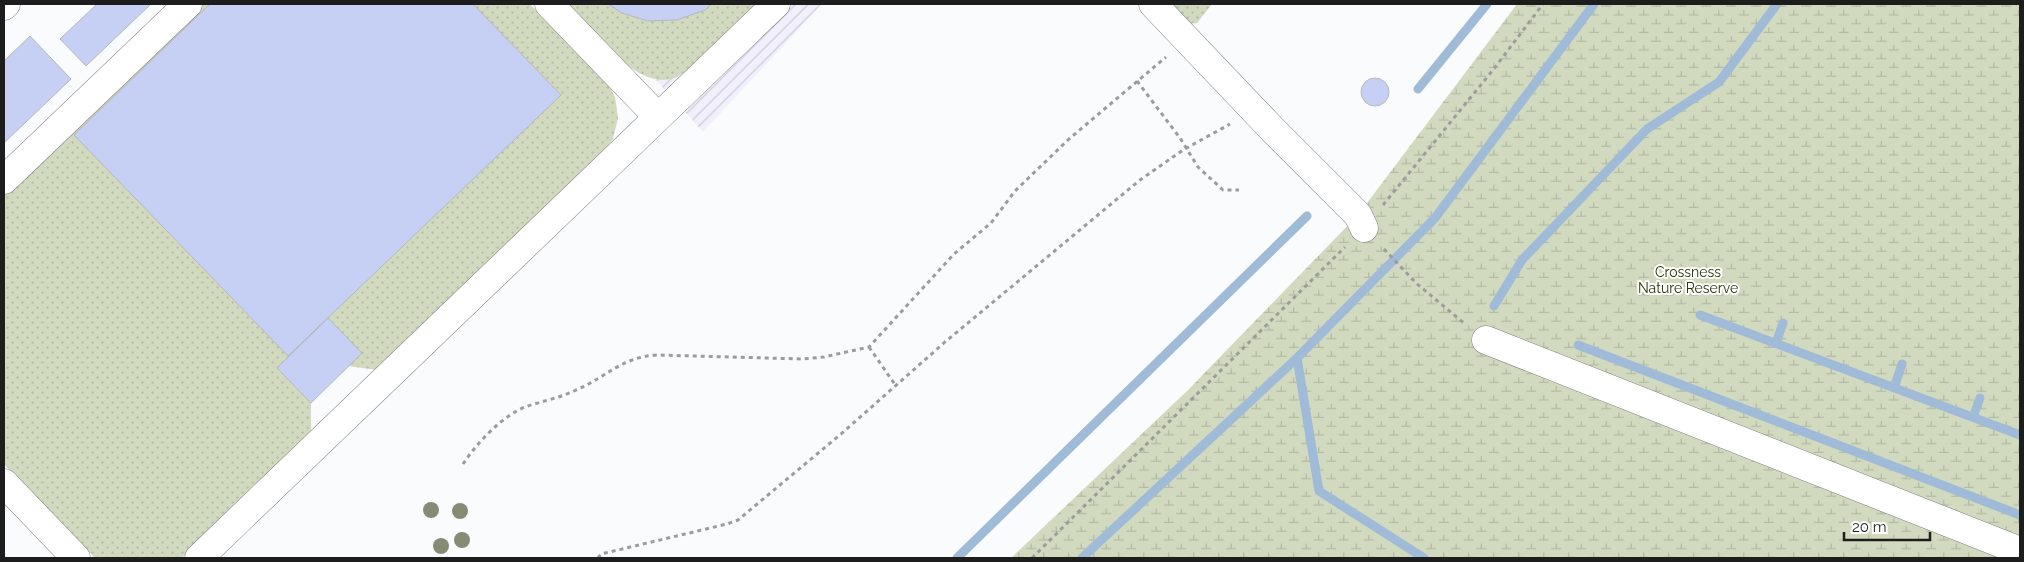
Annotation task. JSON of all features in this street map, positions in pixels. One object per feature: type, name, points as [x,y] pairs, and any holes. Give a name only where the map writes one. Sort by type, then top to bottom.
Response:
[{"type":"lane","points":[[4,180],[188,4]]},
{"type":"lane","points":[[549,4],[658,117]]},
{"type":"lane","points":[[199,558],[776,4]]},
{"type":"lane","points":[[1153,4],[1358,216],[1364,228]]},
{"type":"lane","points":[[1486,340],[2020,551]]},
{"type":"lane","points":[[4,483],[76,558]]},
{"type":"path","points":[[1032,558],[1364,228],[1493,70],[1543,4]]},
{"type":"path","points":[[463,464],[500,424],[516,413],[525,408],[577,390],[634,358],[657,355],[804,359],[869,347],[954,254],[991,223],[1015,191],[1068,139],[1188,39]]},
{"type":"path","points":[[1137,81],[1198,168],[1223,190],[1239,190]]},
{"type":"path","points":[[598,558],[601,554],[738,520],[813,458],[976,316],[1140,180],[1186,149],[1241,119],[1253,109]]},
{"type":"path","points":[[1364,228],[1416,283],[1486,340]]},
{"type":"path","points":[[869,347],[896,386]]},
{"type":"shaded area","points":[[587,4],[822,4],[703,132]]},
{"type":"green space","points":[[197,4],[530,4],[609,86],[615,97],[618,118],[613,139],[607,147],[377,370],[348,366],[311,403],[311,433],[182,558],[95,558],[4,464],[4,189]]},
{"type":"green space","points":[[566,4],[756,4],[686,71],[674,78],[660,80],[645,76],[615,55]]},
{"type":"green space","points":[[1164,4],[1212,4],[1197,23],[1184,24]]},
{"type":"green space","name":"Crossness Nature Reserve","points":[[1517,4],[2020,4],[2020,558],[1011,558],[1188,390],[1358,215]]},
{"type":"building","points":[[97,4],[151,4],[86,66],[60,39]]},
{"type":"building","points":[[210,4],[473,4],[561,95],[288,356],[74,135]]},
{"type":"building","points":[[608,4],[711,4],[705,10],[677,20],[648,21],[622,13]]},
{"type":"building","points":[[30,36],[71,79],[4,143],[4,61]]},
{"type":"building","points":[[1375,78],[1385,82],[1389,92],[1385,102],[1375,106],[1365,102],[1361,92],[1365,82]]},
{"type":"building","points":[[328,318],[362,353],[311,403],[277,368]]},
{"type":"waterway","points":[[1418,89],[1487,4]]},
{"type":"waterway","points":[[1082,558],[1297,358],[1435,218],[1594,4]]},
{"type":"waterway","points":[[1494,306],[1522,260],[1647,129],[1719,82],[1777,4]]},
{"type":"waterway","points":[[957,558],[1307,216]]},
{"type":"waterway","points":[[1700,315],[2020,435]]},
{"type":"waterway","points":[[1776,343],[1783,323]]},
{"type":"waterway","points":[[1578,345],[2020,515]]},
{"type":"waterway","points":[[1297,358],[1319,491],[1424,558]]},
{"type":"waterway","points":[[1894,388],[1902,364]]},
{"type":"waterway","points":[[1973,417],[1980,398]]}]
